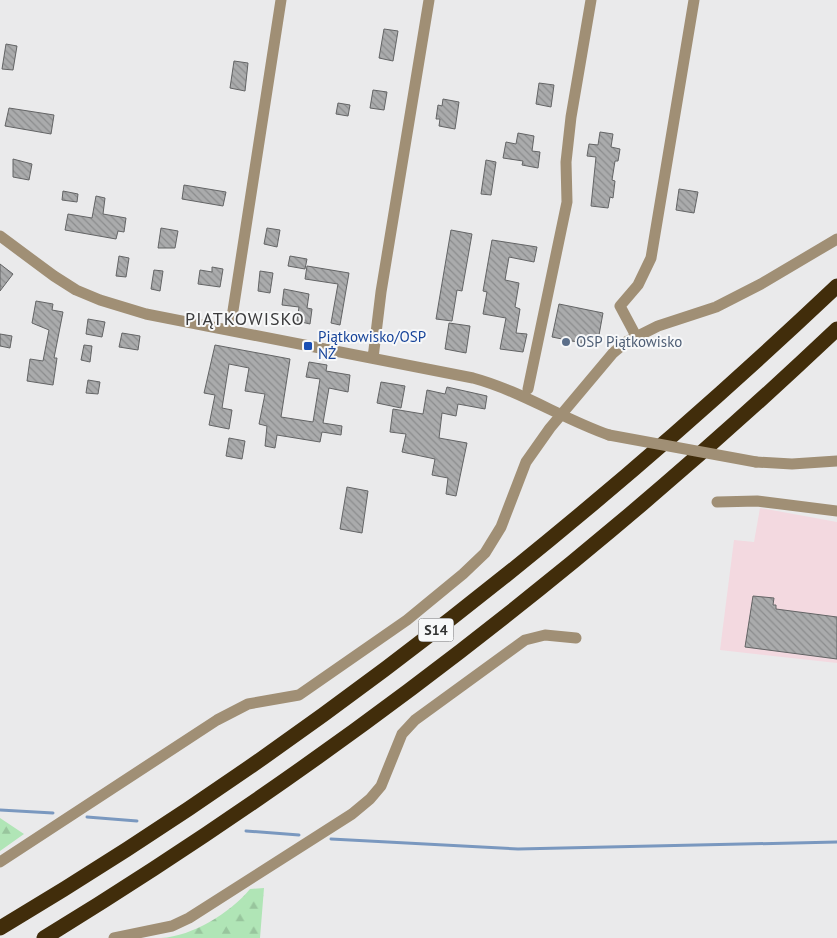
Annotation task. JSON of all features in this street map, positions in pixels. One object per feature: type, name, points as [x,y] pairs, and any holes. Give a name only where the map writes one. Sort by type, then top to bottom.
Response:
[{"type":"highway","name":"S14","points":[[0,928],[213,792],[302,730],[460,612],[573,523],[664,446],[837,286]]},
{"type":"highway","name":"S14","points":[[44,938],[242,810],[427,678],[596,545],[661,490],[837,330]]},
{"type":"street","points":[[230,330],[281,0]]},
{"type":"street","points":[[373,358],[381,292],[429,0]]},
{"type":"street","points":[[528,389],[567,202],[566,162],[591,0]]},
{"type":"street","points":[[636,336],[620,306],[638,286],[651,258],[694,0]]},
{"type":"street","points":[[0,236],[54,276],[100,300],[146,314],[489,382],[519,394],[560,416],[609,435],[756,462],[792,464],[837,461]]},
{"type":"street","points":[[0,862],[217,720],[248,704],[299,695],[407,620],[485,553],[501,527],[526,462],[560,416],[613,353],[636,336],[658,326],[716,307],[761,284],[837,239]]},
{"type":"street","points":[[716,502],[757,501],[837,511]]},
{"type":"street","points":[[114,938],[172,926],[189,918],[352,814],[370,799],[381,786],[402,734],[416,720],[525,640],[545,635],[576,638]]},
{"type":"shaded area","points":[[760,508],[837,522],[837,663],[720,650],[734,540],[754,542]]},
{"type":"green space","points":[[0,818],[24,834],[0,851]]},
{"type":"green space","points":[[264,888],[260,938],[161,938],[186,933],[198,928],[221,915],[250,889]]},
{"type":"building","points":[[384,29],[398,31],[393,61],[379,58]]},
{"type":"building","points":[[6,44],[17,46],[13,70],[2,69]]},
{"type":"building","points":[[234,61],[248,63],[245,91],[230,88]]},
{"type":"building","points":[[539,83],[554,85],[551,107],[536,104]]},
{"type":"building","points":[[373,90],[387,92],[384,110],[370,108]]},
{"type":"building","points":[[443,99],[459,102],[455,129],[439,126],[440,119],[436,119],[438,105],[442,106]]},
{"type":"building","points":[[338,103],[350,105],[348,116],[336,114]]},
{"type":"building","points":[[9,108],[54,115],[51,134],[5,126]]},
{"type":"building","points":[[600,132],[613,134],[611,147],[620,149],[618,161],[615,161],[612,180],[615,181],[613,198],[610,197],[608,208],[591,206],[596,157],[587,156],[589,144],[598,145]]},
{"type":"building","points":[[518,133],[534,136],[532,151],[540,152],[538,168],[522,165],[523,161],[503,158],[506,142],[516,144]]},
{"type":"building","points":[[13,159],[32,164],[29,180],[13,177]]},
{"type":"building","points":[[486,160],[496,162],[491,195],[481,194]]},
{"type":"building","points":[[184,185],[226,192],[223,206],[182,199]]},
{"type":"building","points":[[679,189],[698,192],[694,213],[676,210]]},
{"type":"building","points":[[63,191],[78,194],[77,202],[62,200]]},
{"type":"building","points":[[96,196],[105,198],[103,214],[126,218],[124,232],[118,231],[116,239],[65,230],[68,214],[92,218]]},
{"type":"building","points":[[161,228],[178,231],[175,248],[158,248]]},
{"type":"building","points":[[267,228],[280,230],[277,247],[264,244]]},
{"type":"building","points":[[451,230],[472,234],[462,291],[457,290],[452,321],[436,319]]},
{"type":"building","points":[[492,240],[537,247],[534,262],[509,257],[505,280],[519,283],[515,307],[520,309],[516,333],[527,334],[523,352],[500,349],[506,318],[483,314],[487,292],[483,291]]},
{"type":"building","points":[[119,256],[129,258],[126,277],[116,276]]},
{"type":"building","points":[[290,256],[307,259],[305,269],[288,266]]},
{"type":"building","points":[[0,264],[13,274],[0,291]]},
{"type":"building","points":[[307,266],[349,273],[340,325],[331,323],[338,284],[305,279]]},
{"type":"building","points":[[212,267],[223,269],[220,287],[198,284],[200,270],[212,272]]},
{"type":"building","points":[[154,270],[163,271],[160,291],[151,289]]},
{"type":"building","points":[[260,271],[273,273],[270,293],[258,291]]},
{"type":"building","points":[[284,289],[309,294],[307,308],[312,309],[310,324],[297,321],[299,307],[282,305]]},
{"type":"building","points":[[36,301],[53,304],[52,310],[63,312],[54,358],[57,358],[53,385],[27,381],[30,359],[43,361],[49,330],[32,323]]},
{"type":"building","points":[[559,304],[603,313],[597,346],[552,337]]},
{"type":"building","points":[[88,319],[105,322],[102,337],[86,334]]},
{"type":"building","points":[[449,323],[470,326],[466,353],[445,349]]},
{"type":"building","points":[[122,333],[140,336],[138,350],[119,347]]},
{"type":"building","points":[[0,334],[12,336],[10,348],[0,346]]},
{"type":"building","points":[[84,345],[92,346],[90,362],[81,360]]},
{"type":"building","points":[[215,345],[290,359],[281,417],[313,422],[320,379],[306,377],[309,362],[327,365],[326,371],[350,375],[348,392],[329,388],[323,423],[342,426],[341,435],[322,432],[320,442],[277,435],[275,448],[265,446],[267,426],[259,424],[265,394],[245,391],[249,368],[229,364],[222,408],[232,410],[229,429],[209,425],[215,395],[204,393]]},
{"type":"building","points":[[88,380],[100,382],[98,394],[86,393]]},
{"type":"building","points":[[381,382],[405,386],[401,408],[377,403]]},
{"type":"building","points":[[447,387],[487,396],[485,409],[458,404],[456,416],[442,413],[439,438],[467,443],[456,496],[446,494],[448,478],[432,475],[435,459],[402,452],[406,434],[390,432],[393,409],[423,414],[427,390],[445,394]]},
{"type":"building","points":[[229,438],[245,441],[242,459],[226,456]]},
{"type":"building","points":[[347,487],[368,491],[362,533],[340,529]]},
{"type":"building","points":[[753,596],[774,598],[773,605],[776,605],[776,609],[837,617],[837,659],[745,647]]},
{"type":"waterway","points":[[0,810],[53,813]]},
{"type":"waterway","points":[[87,817],[137,821]]},
{"type":"waterway","points":[[246,831],[299,835]]},
{"type":"waterway","points":[[331,839],[518,849],[837,842]]},
{"type":"place","name":"OSP Piątkowisko","points":[[566,342]]},
{"type":"place","name":"Piątkowisko/OSP NŻ","points":[[308,346]]},
{"type":"district","name":"PIĄTKOWISKO","points":[[245,319]]}]
